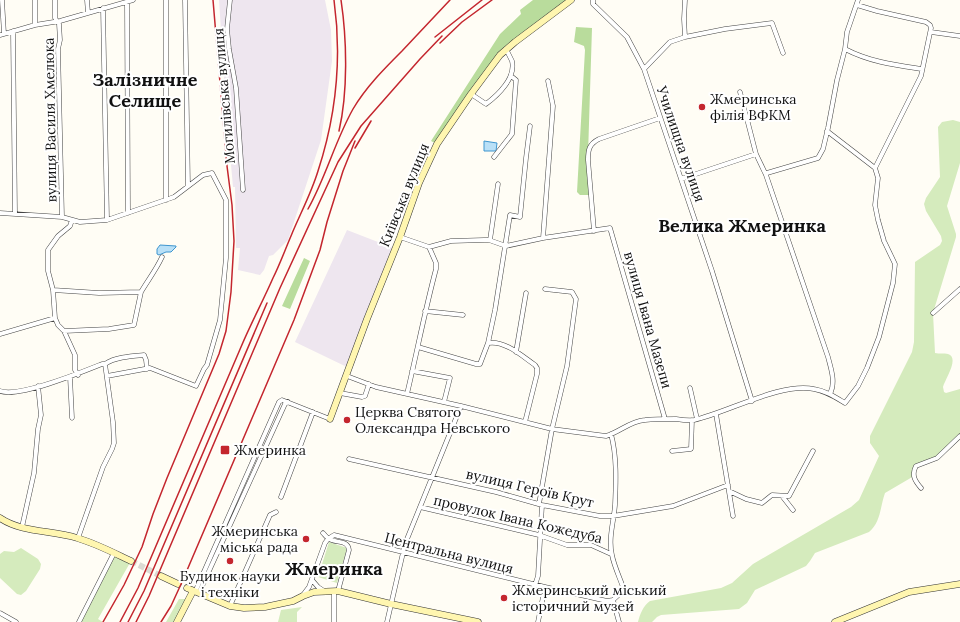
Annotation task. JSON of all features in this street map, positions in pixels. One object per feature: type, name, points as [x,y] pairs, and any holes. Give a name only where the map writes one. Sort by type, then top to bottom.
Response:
[{"type":"street","points":[[2,0],[2,34],[131,1],[128,214]]},
{"type":"street","points":[[35,0],[35,25]]},
{"type":"street","name":"вулиця Василя Хмелюка","points":[[55,0],[55,18],[59,24],[60,40],[58,49],[62,217]]},
{"type":"street","points":[[88,0],[88,13]]},
{"type":"street","points":[[166,0],[166,200]]},
{"type":"street","points":[[185,0],[188,186]]},
{"type":"street","name":"Могилівська вулиця","points":[[230,0],[227,29],[236,88],[243,190]]},
{"type":"street","name":"Київська вулиця","points":[[330,419],[347,376],[366,319],[400,237],[419,183],[433,153],[493,63],[506,49],[571,0]]},
{"type":"street","name":"Училищна вулиця","points":[[592,0],[593,4],[627,37],[644,69],[724,308],[752,401]]},
{"type":"street","points":[[685,0],[685,37]]},
{"type":"street","points":[[766,175],[767,173],[818,158],[823,149],[845,49],[847,32],[858,2],[877,11],[926,22],[930,25],[931,32],[921,76],[875,168]]},
{"type":"street","points":[[103,8],[108,220]]},
{"type":"street","points":[[644,69],[670,42],[685,37],[724,29],[772,23],[783,53]]},
{"type":"street","points":[[13,31],[15,214]]},
{"type":"street","points":[[931,32],[960,36]]},
{"type":"street","points":[[471,94],[486,104],[496,97],[511,76],[512,63],[506,49]]},
{"type":"street","points":[[845,49],[858,56],[875,61],[922,69]]},
{"type":"street","points":[[494,157],[512,134],[516,80],[511,76]]},
{"type":"street","points":[[543,238],[553,106],[548,81]]},
{"type":"street","points":[[740,92],[756,154],[766,175],[828,356],[833,378],[833,388],[830,394]]},
{"type":"street","points":[[400,237],[429,247],[455,241],[490,240],[506,246],[543,238],[594,231],[588,155],[590,146],[599,139],[660,118]]},
{"type":"street","points":[[418,347],[480,364],[488,343],[495,310],[510,215],[520,217],[530,126]]},
{"type":"street","points":[[347,376],[369,384],[407,394],[552,429],[606,436],[633,422],[644,420],[697,419],[796,387],[813,388],[830,394],[845,403],[858,386],[879,337],[893,283],[895,264],[884,241],[875,205],[878,178],[875,168],[827,131]]},
{"type":"street","points":[[681,179],[756,154]]},
{"type":"street","points":[[0,213],[62,217],[80,222],[108,220],[174,198],[203,176],[212,173],[226,200],[226,258],[220,320],[207,365],[196,386],[150,368],[107,376]]},
{"type":"street","points":[[490,240],[498,184]]},
{"type":"street","points":[[72,220],[70,226],[58,236],[48,250],[48,271],[53,290],[55,318],[58,325],[64,332],[75,355],[75,370],[78,374]]},
{"type":"street","name":"вулиця Івана Мазепи","points":[[594,231],[610,228],[666,419]]},
{"type":"street","points":[[407,394],[425,311],[436,269],[436,263],[429,247]]},
{"type":"street","points":[[64,332],[109,329],[134,325],[141,292],[156,271],[162,257]]},
{"type":"street","points":[[535,585],[538,576],[540,505],[552,429],[567,366],[576,299],[572,292],[545,289]]},
{"type":"street","points":[[933,312],[960,289]]},
{"type":"street","points":[[53,290],[141,292]]},
{"type":"street","points":[[516,352],[526,293]]},
{"type":"street","points":[[425,311],[463,315]]},
{"type":"street","points":[[0,334],[55,318]]},
{"type":"street","points":[[488,343],[496,342],[506,346],[535,364],[537,368],[537,374],[525,422]]},
{"type":"street","points":[[0,391],[7,393],[38,386],[70,377],[102,364],[106,364],[111,360],[144,355],[147,368]]},
{"type":"street","points":[[78,538],[103,467],[114,443],[106,364]]},
{"type":"street","points":[[412,371],[450,378],[444,402]]},
{"type":"street","points":[[70,377],[72,418]]},
{"type":"street","points":[[340,393],[362,397],[365,396],[369,384]]},
{"type":"street","points":[[22,527],[34,473],[38,429],[41,416],[38,386]]},
{"type":"street","points":[[690,388],[697,419]]},
{"type":"street","points":[[195,592],[279,402],[282,400],[288,402],[330,419]]},
{"type":"street","points":[[177,622],[195,592],[285,404],[288,402]]},
{"type":"street","points":[[388,622],[402,553],[461,406]]},
{"type":"street","points":[[281,497],[313,412]]},
{"type":"street","points":[[716,414],[733,516]]},
{"type":"street","points":[[672,451],[690,449],[692,420]]},
{"type":"street","points":[[611,434],[614,444],[615,477],[615,507],[611,531],[611,554],[624,590],[613,600],[619,622]]},
{"type":"street","points":[[921,488],[914,476],[916,466],[937,458],[960,436]]},
{"type":"street","points":[[729,491],[746,499],[762,503],[772,495],[788,496],[814,451]]},
{"type":"street","name":"вулиця Героїв Крут","points":[[349,459],[496,492],[540,505],[600,516],[613,516],[673,506],[728,485]]},
{"type":"street","points":[[782,496],[793,510]]},
{"type":"street","name":"провулок Івана Кожедуба","points":[[420,507],[539,535],[567,545],[592,545],[611,554]]},
{"type":"street","points":[[230,606],[270,515],[276,512]]},
{"type":"street","points":[[0,518],[8,523],[22,527],[78,538],[131,561]]},
{"type":"street","points":[[324,533],[328,539],[349,546],[336,591],[334,622]]},
{"type":"street","name":"Центральна вулиця","points":[[328,539],[334,536],[535,585],[607,601],[613,600]]},
{"type":"street","points":[[303,596],[309,587],[328,539]]},
{"type":"street","points":[[79,622],[114,553]]},
{"type":"street","points":[[161,576],[178,584]]},
{"type":"street","points":[[312,580],[318,588],[324,591]]},
{"type":"street","points":[[834,622],[909,592],[960,584]]},
{"type":"street","points":[[538,622],[544,587]]},
{"type":"street","points":[[186,588],[230,606],[244,608],[265,607],[293,601],[314,592],[336,591],[456,620],[478,622]]},
{"type":"street","points":[[0,613],[16,622]]},
{"type":"shaded area","points":[[219,0],[325,0],[331,30],[332,61],[321,140],[288,240],[273,255],[269,256],[264,270],[260,275],[238,270],[240,248],[236,248],[235,187],[233,187],[226,109]]},
{"type":"shaded area","points":[[347,230],[396,249],[349,368],[295,342]]},
{"type":"green space","points":[[533,0],[571,0],[500,55],[437,144],[431,141],[500,34],[521,14],[520,10]]},
{"type":"green space","points":[[576,27],[592,28],[588,155],[591,195],[580,195],[577,192],[585,50],[584,46],[574,42]]},
{"type":"green space","points":[[953,120],[960,122],[960,163],[947,206],[956,237],[933,313],[935,353],[948,354],[953,360],[951,369],[943,387],[944,392],[946,393],[960,389],[960,436],[940,456],[918,465],[914,476],[885,493],[876,524],[869,532],[815,553],[806,566],[755,590],[747,603],[739,609],[661,615],[652,622],[638,622],[642,610],[650,601],[721,588],[732,583],[753,564],[851,507],[859,500],[879,456],[870,443],[870,436],[912,352],[914,342],[915,262],[940,245],[942,241],[941,236],[926,211],[924,204],[926,198],[940,177],[938,127],[942,122]]},
{"type":"green space","points":[[304,258],[310,261],[290,309],[282,306]]},
{"type":"green space","points":[[329,542],[347,548],[337,583],[318,577]]},
{"type":"green space","points":[[21,548],[38,559],[41,564],[40,569],[26,591],[21,595],[17,594],[0,578],[0,554],[4,551],[14,552]]},
{"type":"green space","points":[[114,553],[131,561],[98,619],[103,622],[79,622]]},
{"type":"green space","points":[[179,599],[189,599],[177,622],[166,622]]},
{"type":"green space","points":[[302,607],[297,612],[297,622],[278,622],[281,610]]},
{"type":"water","points":[[484,141],[497,143],[496,151],[484,151]]},
{"type":"water","points":[[160,245],[176,247],[171,252],[166,252],[159,255],[157,254],[157,249]]},
{"type":"tunnel","points":[[131,561],[161,576]]},
{"type":"railway","points":[[103,622],[124,585],[142,547],[167,478],[219,354],[226,331],[231,292],[234,241],[213,0]]},
{"type":"railway","points":[[120,622],[138,588],[245,338],[278,268],[315,179],[329,129],[336,87],[337,43],[334,0]]},
{"type":"railway","points":[[339,131],[344,100],[346,66],[341,0]]},
{"type":"railway","points":[[308,209],[347,121],[358,101],[382,71],[450,0]]},
{"type":"railway","points":[[435,37],[482,0]]},
{"type":"railway","points":[[440,43],[462,22],[492,0]]},
{"type":"railway","points":[[136,622],[149,596],[280,288],[338,162],[361,126],[442,36]]},
{"type":"railway","points":[[355,148],[371,121]]},
{"type":"railway","points":[[161,622],[171,606],[182,582],[294,320],[320,250],[343,171],[355,141]]},
{"type":"railway","points":[[128,622],[144,591],[267,303]]},
{"type":"place","name":"Жмеринська філія ВФКМ","points":[[702,107]]},
{"type":"place","name":"Церква Святого Олександра Невського","points":[[347,420]]},
{"type":"place","name":"Жмеринка","points":[[225,450]]},
{"type":"place","name":"Жмеринська міська рада","points":[[306,539]]},
{"type":"place","name":"Будинок науки і техніки","points":[[230,561]]},
{"type":"place","name":"Жмеринський міський історичний музей","points":[[504,598]]},
{"type":"district","name":"Залізничне Селище","points":[[145,89]]},
{"type":"district","name":"Велика Жмеринка","points":[[742,225]]},
{"type":"district","name":"Жмеринка","points":[[334,568]]}]
